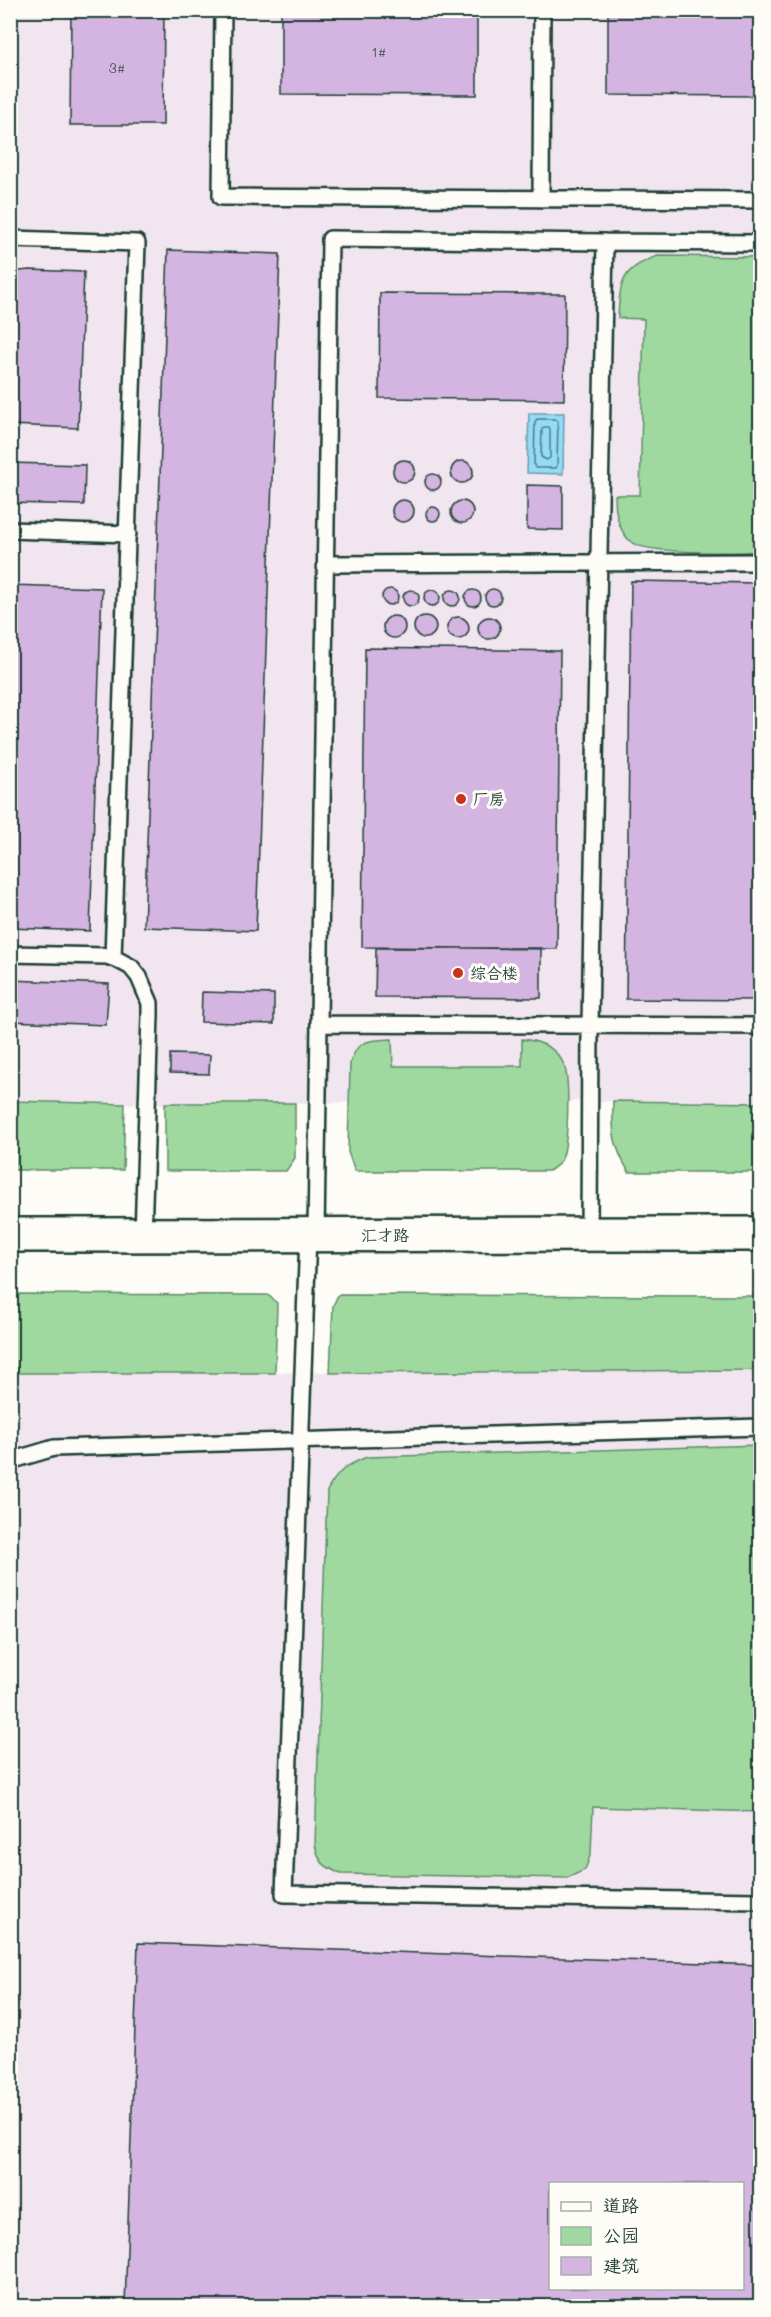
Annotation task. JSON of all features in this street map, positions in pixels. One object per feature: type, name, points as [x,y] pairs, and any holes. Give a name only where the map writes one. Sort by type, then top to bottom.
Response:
[{"type":"main road","name":"汇才路","points":[[10,1235],[760,1234]]},
{"type":"lane","points":[[223,10],[221,197],[760,200]]},
{"type":"lane","points":[[541,199],[542,10]]},
{"type":"lane","points":[[10,239],[137,243],[113,958]]},
{"type":"lane","points":[[760,243],[330,239],[319,1024],[285,1894],[760,1901]]},
{"type":"lane","points":[[589,1235],[590,1025],[605,243]]},
{"type":"lane","points":[[10,530],[128,534]]},
{"type":"lane","points":[[326,564],[760,562]]},
{"type":"lane","points":[[10,954],[107,956],[131,967],[140,977],[150,1003],[143,1235]]},
{"type":"lane","points":[[319,1024],[760,1026]]},
{"type":"lane","points":[[10,1461],[54,1448],[760,1427]]},
{"type":"shaded area","points":[[11,11],[760,11],[760,1103],[613,1101],[125,1104],[11,1101]]},
{"type":"shaded area","points":[[760,1370],[760,2306],[11,2306],[10,1373]]},
{"type":"green space","points":[[658,256],[760,257],[760,551],[713,552],[654,549],[631,542],[620,526],[616,514],[615,495],[640,495],[644,319],[618,318],[620,295],[625,278],[630,271]]},
{"type":"green space","points":[[392,1039],[393,1066],[522,1066],[522,1039],[541,1043],[552,1049],[564,1065],[567,1085],[567,1130],[560,1162],[549,1171],[355,1171],[348,1152],[350,1064],[360,1045],[371,1041]]},
{"type":"green space","points":[[11,1101],[125,1104],[123,1170],[11,1170]]},
{"type":"green space","points":[[613,1101],[760,1103],[760,1172],[629,1172],[615,1138]]},
{"type":"green space","points":[[165,1103],[295,1103],[295,1158],[286,1171],[165,1171]]},
{"type":"green space","points":[[11,1294],[268,1295],[277,1303],[275,1373],[11,1373]]},
{"type":"green space","points":[[338,1295],[760,1296],[760,1370],[330,1373],[333,1306]]},
{"type":"green space","points":[[760,1445],[760,1812],[593,1807],[591,1853],[585,1870],[567,1878],[341,1874],[323,1863],[318,1856],[315,1844],[327,1491],[339,1474],[348,1466],[367,1457]]},
{"type":"water","points":[[529,413],[564,413],[563,474],[527,473]]},
{"type":"building","points":[[71,10],[164,10],[163,125],[70,125]]},
{"type":"building","points":[[281,10],[477,10],[477,95],[281,94]]},
{"type":"building","points":[[608,10],[760,10],[760,96],[608,95]]},
{"type":"building","points":[[168,250],[280,254],[256,931],[144,927]]},
{"type":"building","points":[[20,271],[84,272],[78,428],[10,425],[12,285],[14,276]]},
{"type":"building","points":[[380,293],[565,294],[564,400],[379,398]]},
{"type":"building","points":[[404,460],[412,463],[415,471],[412,479],[404,482],[396,479],[393,471],[396,463]]},
{"type":"building","points":[[462,461],[470,464],[473,472],[470,480],[462,483],[454,480],[451,472],[454,464]]},
{"type":"building","points":[[10,463],[85,465],[84,505],[10,503]]},
{"type":"building","points":[[433,474],[441,482],[433,490],[425,482]]},
{"type":"building","points":[[527,485],[563,486],[563,530],[527,529]]},
{"type":"building","points":[[403,500],[411,503],[414,511],[411,519],[403,522],[395,519],[392,511],[395,503]]},
{"type":"building","points":[[462,501],[470,504],[473,512],[470,520],[462,523],[454,520],[451,512],[454,504]]},
{"type":"building","points":[[430,507],[436,507],[440,514],[436,521],[430,521],[426,517],[426,511]]},
{"type":"building","points":[[631,581],[760,583],[760,1000],[626,999]]},
{"type":"building","points":[[10,585],[102,588],[90,931],[10,928]]},
{"type":"building","points":[[390,589],[398,597],[390,605],[382,597]]},
{"type":"building","points":[[493,589],[501,597],[493,605],[485,597]]},
{"type":"building","points":[[411,590],[419,598],[411,606],[403,598]]},
{"type":"building","points":[[432,590],[440,598],[432,606],[424,598]]},
{"type":"building","points":[[452,590],[460,598],[452,606],[444,598]]},
{"type":"building","points":[[473,590],[481,598],[473,606],[465,598]]},
{"type":"building","points":[[394,616],[402,619],[405,627],[402,635],[394,638],[386,635],[383,627],[386,619]]},
{"type":"building","points":[[425,616],[433,619],[436,627],[433,635],[425,638],[417,635],[414,627],[417,619]]},
{"type":"building","points":[[458,617],[466,620],[469,628],[466,636],[458,639],[450,636],[447,628],[450,620]]},
{"type":"building","points":[[489,617],[497,620],[500,628],[497,636],[489,639],[481,636],[478,628],[481,620]]},
{"type":"building","name":"厂房","points":[[365,648],[560,651],[557,949],[362,947]]},
{"type":"building","name":"综合楼","points":[[376,948],[541,948],[541,998],[375,997]]},
{"type":"building","points":[[10,980],[109,984],[106,1025],[10,1021]]},
{"type":"building","points":[[202,992],[274,994],[274,1024],[201,1022]]},
{"type":"building","points":[[170,1054],[210,1055],[209,1074],[170,1073]]},
{"type":"building","points":[[138,1943],[760,1965],[760,2306],[125,2306]]},
{"type":"place","name":"厂房","points":[[461,799]]},
{"type":"place","name":"综合楼","points":[[458,973]]}]
